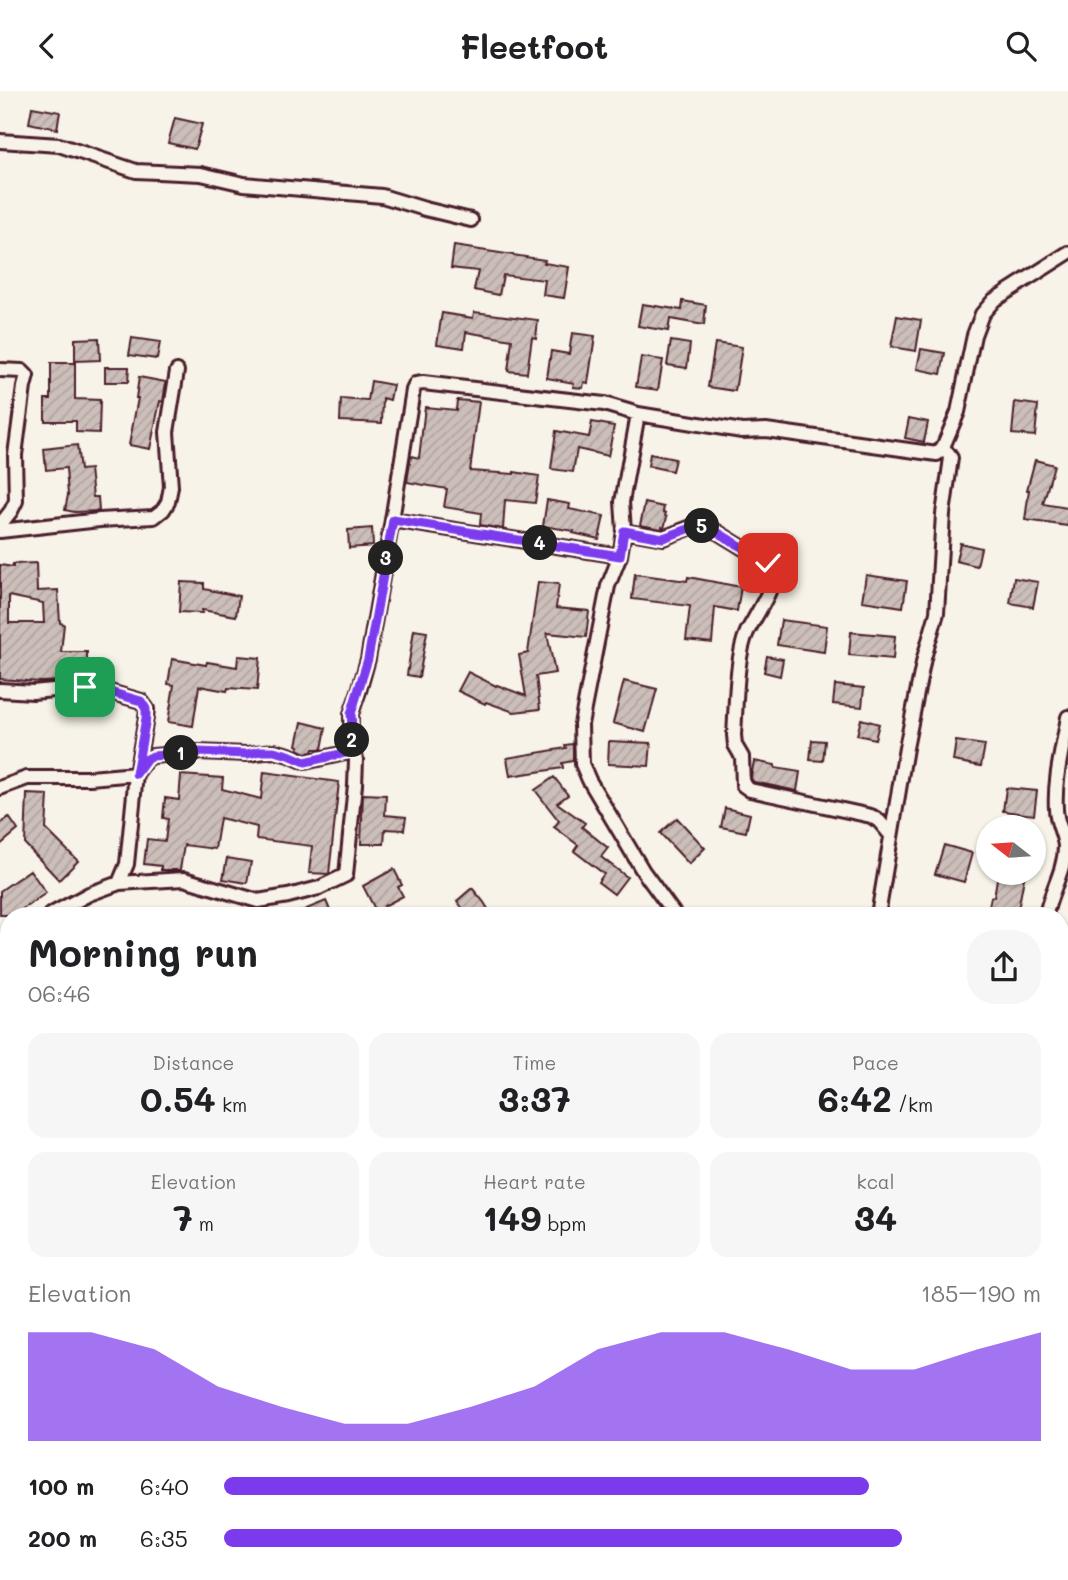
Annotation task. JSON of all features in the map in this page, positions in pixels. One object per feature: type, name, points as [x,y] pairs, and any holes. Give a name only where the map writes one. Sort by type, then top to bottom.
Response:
[{"type":"street","points":[[0,141],[59,145],[136,171],[201,174],[244,184],[383,196],[471,221]]},
{"type":"street","points":[[65,907],[89,894],[119,883],[184,879],[258,901],[319,888],[346,875],[356,760],[351,714],[368,659],[416,384],[604,404],[638,414],[743,431],[766,430],[937,454],[943,447],[958,412],[974,335],[982,314],[994,300],[1068,253]]},
{"type":"street","points":[[0,370],[22,371],[27,376],[15,455],[16,501],[0,525]]},
{"type":"street","points":[[0,531],[153,517],[163,510],[171,487],[167,432],[177,371]]},
{"type":"street","points":[[638,414],[622,502],[624,531],[620,556],[608,586],[581,724],[582,764],[643,871],[669,907]]},
{"type":"street","points":[[879,907],[890,834],[924,658],[937,613],[943,514],[951,458],[943,447]]},
{"type":"street","points":[[393,520],[620,556]]},
{"type":"street","points":[[624,531],[663,538],[697,526],[709,527],[768,563],[774,571],[774,578],[742,644],[740,660],[734,735],[735,745],[742,757],[743,785],[750,790],[871,816],[890,834]]},
{"type":"street","points":[[0,690],[33,692],[96,688],[141,701],[146,709],[127,865],[119,883]]},
{"type":"street","points":[[1048,907],[1065,864],[1066,847],[1056,813],[1056,794],[1068,717]]},
{"type":"street","points":[[0,788],[27,778],[90,778],[136,774],[147,759],[153,756],[198,752],[247,754],[274,751],[305,762],[354,751]]},
{"type":"street","points":[[258,901],[261,907]]},
{"type":"building","points":[[32,107],[60,112],[57,129],[29,123]]},
{"type":"building","points":[[175,118],[202,124],[195,149],[168,143]]},
{"type":"building","points":[[454,246],[545,260],[544,263],[569,267],[564,298],[543,295],[545,280],[503,275],[499,295],[474,290],[478,271],[451,268]]},
{"type":"building","points":[[683,301],[706,305],[704,325],[670,319],[668,331],[638,326],[642,304],[682,310]]},
{"type":"building","points":[[474,312],[538,320],[536,338],[532,337],[527,373],[508,371],[512,340],[466,332],[464,348],[437,344],[442,313],[473,318]]},
{"type":"building","points":[[897,316],[921,320],[916,351],[891,347]]},
{"type":"building","points":[[572,333],[595,336],[588,383],[584,382],[583,388],[573,387],[574,383],[547,378],[551,351],[569,354]]},
{"type":"building","points":[[99,338],[100,360],[75,361],[75,339]]},
{"type":"building","points":[[132,338],[160,342],[157,359],[129,355]]},
{"type":"building","points":[[671,341],[690,344],[687,368],[667,365]]},
{"type":"building","points":[[715,343],[742,347],[735,391],[708,387]]},
{"type":"building","points":[[921,349],[945,353],[941,374],[917,369]]},
{"type":"building","points":[[641,357],[663,360],[658,390],[636,387]]},
{"type":"building","points":[[51,363],[75,363],[75,399],[100,400],[99,433],[76,432],[76,421],[45,421],[45,399],[51,399]]},
{"type":"building","points":[[105,367],[129,367],[128,382],[105,382]]},
{"type":"building","points":[[139,377],[166,382],[150,449],[129,445]]},
{"type":"building","points":[[371,381],[393,385],[390,400],[383,398],[382,423],[340,421],[341,399],[368,401]]},
{"type":"building","points":[[457,400],[479,402],[470,471],[514,472],[539,476],[535,503],[505,500],[503,529],[480,525],[481,513],[444,507],[447,489],[407,482],[411,456],[419,458],[425,407],[456,410]]},
{"type":"building","points":[[1015,402],[1038,405],[1035,436],[1012,434]]},
{"type":"building","points":[[909,418],[928,422],[924,442],[905,438]]},
{"type":"building","points":[[592,422],[614,426],[608,456],[577,449],[573,472],[551,469],[556,431],[589,437]]},
{"type":"building","points":[[77,445],[80,470],[90,469],[93,497],[98,497],[99,511],[65,510],[68,495],[66,468],[46,470],[44,449]]},
{"type":"building","points":[[650,454],[675,459],[672,471],[648,466]]},
{"type":"building","points":[[1035,460],[1054,465],[1043,504],[1068,508],[1068,526],[1025,520],[1027,490]]},
{"type":"building","points":[[547,500],[570,504],[569,509],[604,516],[599,539],[573,533],[574,531],[543,526]]},
{"type":"building","points":[[645,503],[664,507],[663,512],[667,517],[664,528],[640,525]]},
{"type":"building","points":[[372,528],[373,546],[349,548],[348,530]]},
{"type":"building","points":[[960,543],[981,548],[977,566],[956,561]]},
{"type":"building","points":[[36,563],[37,591],[58,590],[60,623],[64,624],[61,652],[87,652],[87,676],[60,675],[60,681],[41,682],[0,679],[0,565],[13,567],[13,564]],"holes":[[[9,596],[43,603],[44,623],[9,623]]]},
{"type":"building","points":[[635,574],[687,581],[688,577],[741,587],[737,611],[715,607],[712,643],[686,640],[690,606],[632,599]]},
{"type":"building","points":[[866,575],[907,581],[903,607],[862,601]]},
{"type":"building","points":[[1014,578],[1038,582],[1033,607],[1010,603]]},
{"type":"building","points":[[181,582],[204,583],[204,589],[239,596],[236,616],[202,610],[202,613],[179,612]]},
{"type":"building","points":[[538,582],[559,584],[556,608],[589,611],[586,637],[547,633],[555,673],[536,676],[540,709],[514,712],[486,702],[485,704],[458,691],[468,672],[496,686],[526,696],[519,655],[528,653]]},
{"type":"building","points":[[781,620],[827,626],[824,652],[777,645]]},
{"type":"building","points":[[414,630],[427,632],[419,677],[407,675]]},
{"type":"building","points":[[851,632],[895,636],[893,659],[849,655]]},
{"type":"building","points":[[238,656],[260,658],[257,690],[228,688],[227,691],[199,686],[193,726],[168,722],[174,685],[168,684],[172,659],[237,667]]},
{"type":"building","points":[[767,656],[783,659],[780,676],[764,672]]},
{"type":"building","points":[[624,681],[657,689],[645,732],[613,723]]},
{"type":"building","points":[[835,685],[864,688],[862,707],[833,704]]},
{"type":"building","points":[[861,719],[879,724],[875,739],[857,735]]},
{"type":"building","points":[[302,722],[326,728],[322,749],[313,749],[312,752],[306,753],[298,749]]},
{"type":"building","points":[[812,740],[825,741],[823,761],[810,760]]},
{"type":"building","points":[[609,741],[651,743],[649,766],[608,764]]},
{"type":"building","points":[[956,741],[985,745],[981,766],[953,761]]},
{"type":"building","points":[[573,744],[573,761],[562,763],[563,768],[510,776],[507,758],[566,748],[565,745]]},
{"type":"building","points":[[754,761],[800,772],[797,791],[754,782],[751,777]]},
{"type":"building","points":[[264,772],[339,782],[329,874],[309,873],[312,846],[256,839],[257,827],[220,818],[215,849],[184,845],[180,870],[161,870],[161,866],[144,864],[147,839],[165,841],[168,819],[163,818],[165,798],[179,800],[181,775],[223,778],[222,789],[261,799]]},
{"type":"building","points":[[554,777],[568,795],[557,803],[585,823],[582,827],[608,848],[601,857],[627,877],[614,894],[598,882],[604,874],[574,851],[578,845],[554,827],[559,821],[535,790]]},
{"type":"building","points":[[1006,788],[1037,791],[1034,815],[1003,811]]},
{"type":"building","points":[[27,794],[48,795],[46,829],[78,861],[59,880],[25,844]]},
{"type":"building","points":[[363,794],[386,795],[385,815],[406,817],[404,830],[385,829],[384,844],[361,844]]},
{"type":"building","points":[[725,808],[750,814],[746,832],[721,827]]},
{"type":"building","points":[[9,817],[18,830],[0,845],[0,824]]},
{"type":"building","points":[[677,818],[705,848],[689,864],[660,833]]},
{"type":"building","points":[[944,845],[972,853],[964,882],[935,874]]},
{"type":"building","points":[[227,858],[251,862],[247,883],[223,879]]},
{"type":"building","points":[[394,869],[402,885],[398,887],[403,896],[384,907],[374,907],[363,886]]},
{"type":"building","points":[[30,870],[46,893],[26,907],[0,907],[0,891]]},
{"type":"building","points":[[996,885],[1023,885],[1019,907],[989,907],[991,897],[994,897]]},
{"type":"building","points":[[472,888],[487,907],[462,907],[457,901]]},
{"type":"building","points":[[326,901],[329,907],[311,907]]},
{"type":"route","points":[[85,687],[141,701],[146,709],[136,774],[147,759],[153,756],[198,752],[247,754],[274,751],[305,762],[354,751],[351,714],[368,659],[393,520],[620,556],[624,531],[663,538],[697,526],[709,527],[768,563]]}]
